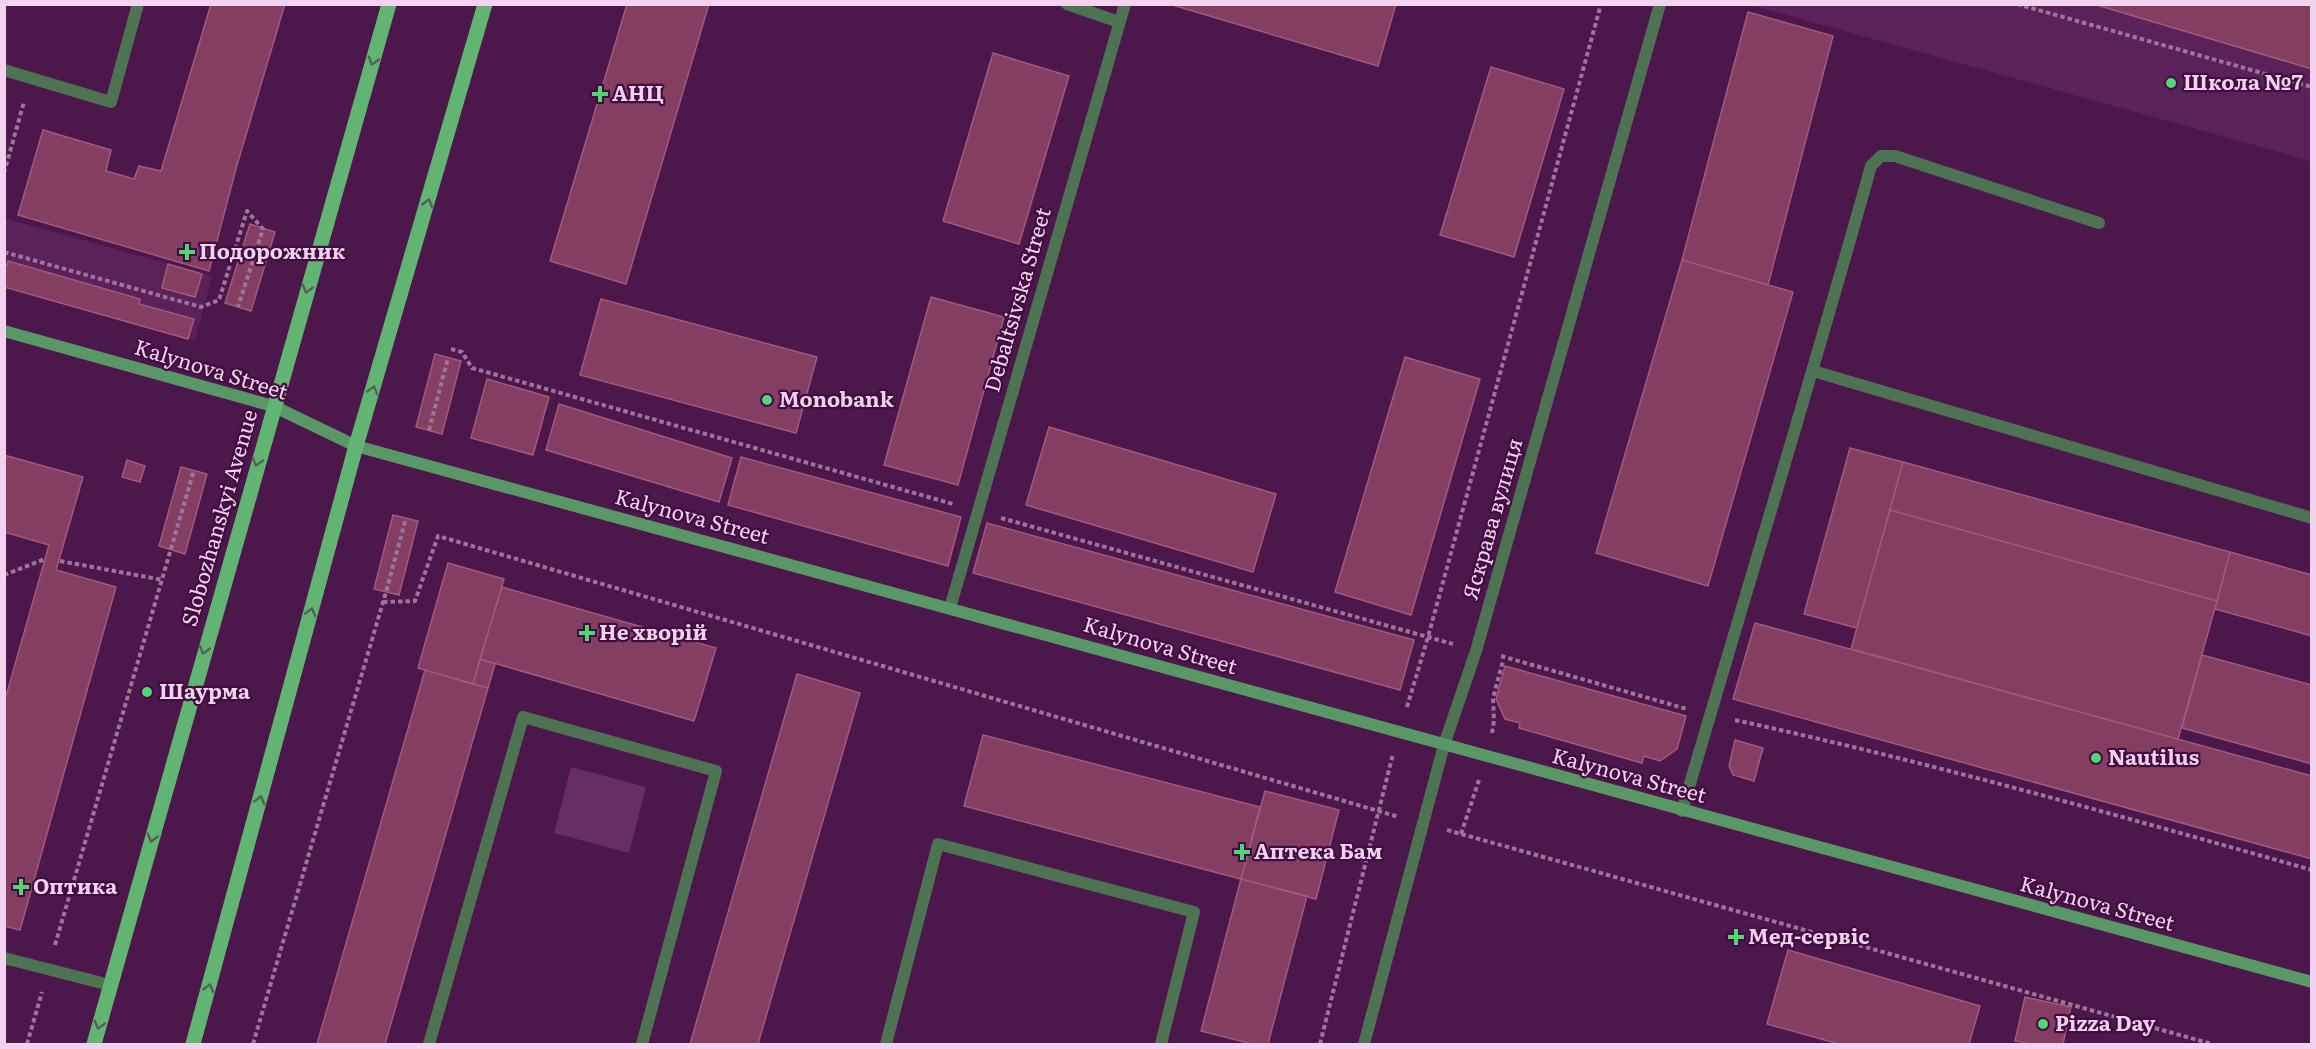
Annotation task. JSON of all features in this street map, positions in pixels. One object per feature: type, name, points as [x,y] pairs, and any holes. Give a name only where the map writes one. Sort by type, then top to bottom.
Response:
[{"type":"main road","name":"Slobozhanskyi Avenue","points":[[94,1044],[273,406],[389,4]]},
{"type":"main road","points":[[193,1044],[356,446],[486,4]]},
{"type":"street","points":[[4,70],[111,102],[138,4]]},
{"type":"street","points":[[1067,4],[1119,22]]},
{"type":"street","name":"Debaltsivska Street","points":[[950,608],[1125,4]]},
{"type":"street","name":"Яскрава вулиця","points":[[1364,1044],[1444,745],[1476,651],[1660,4]]},
{"type":"street","points":[[1682,811],[1814,371],[1871,166],[1881,156],[1895,156],[2099,223]]},
{"type":"street","name":"Kalynova Street","points":[[4,331],[273,406],[356,446],[2312,982]]},
{"type":"street","points":[[1814,371],[2312,518]]},
{"type":"street","points":[[429,1044],[523,717],[716,771],[642,1044]]},
{"type":"street","points":[[886,1044],[938,844],[1194,912],[1161,1044]]},
{"type":"street","points":[[4,958],[110,986]]},
{"type":"path","points":[[1428,637],[1601,4]]},
{"type":"path","points":[[2017,4],[2312,87]]},
{"type":"path","points":[[4,173],[30,78]]},
{"type":"path","points":[[4,252],[201,307],[219,300],[247,211],[262,229],[238,307]]},
{"type":"path","points":[[429,430],[448,358]]},
{"type":"path","points":[[27,1044],[194,470]]},
{"type":"path","points":[[253,1044],[406,518]]},
{"type":"path","points":[[383,602],[415,601],[438,536],[1377,811],[1320,1044]]},
{"type":"path","points":[[4,575],[45,559]]},
{"type":"path","points":[[60,561],[163,580]]},
{"type":"path","points":[[1494,721],[1493,698],[1503,657],[1710,715],[1845,744],[2069,801],[2312,870]]},
{"type":"path","points":[[1461,834],[2212,1044]]},
{"type":"shaded area","name":"Школа №7","points":[[1751,5],[2311,5],[2311,161]]},
{"type":"shaded area","points":[[4,218],[212,276],[195,340],[5,287]]},
{"type":"shaded area","points":[[571,767],[646,787],[629,853],[554,833]]},
{"type":"building","points":[[211,4],[285,4],[237,165],[209,271],[18,215],[43,130],[111,150],[106,171],[134,179],[139,166],[161,171]]},
{"type":"building","points":[[627,4],[709,4],[626,284],[550,261]]},
{"type":"building","points":[[1169,4],[1396,4],[1378,66]]},
{"type":"building","points":[[2094,4],[2312,4],[2312,69],[2100,6]]},
{"type":"building","points":[[1748,12],[1833,36],[1768,285],[1682,260]]},
{"type":"building","points":[[993,53],[1069,76],[1019,244],[943,221]]},
{"type":"building","points":[[1491,67],[1564,89],[1514,257],[1440,235]]},
{"type":"building","points":[[250,224],[275,232],[251,311],[225,303]]},
{"type":"building","points":[[1682,260],[1793,292],[1708,586],[1596,553]]},
{"type":"building","points":[[8,261],[140,299],[139,304],[194,319],[188,339],[4,287],[4,264],[7,265]]},
{"type":"building","points":[[168,264],[202,274],[195,297],[162,288]]},
{"type":"building","points":[[931,297],[1004,317],[958,485],[884,465]]},
{"type":"building","points":[[601,299],[817,357],[796,433],[580,375]]},
{"type":"building","points":[[435,354],[461,361],[442,434],[416,427]]},
{"type":"building","points":[[1405,357],[1480,379],[1411,615],[1335,592]]},
{"type":"building","points":[[487,379],[549,397],[533,455],[471,438]]},
{"type":"building","points":[[559,404],[732,458],[719,502],[546,450]]},
{"type":"building","points":[[1049,427],[1276,494],[1253,572],[1026,505]]},
{"type":"building","points":[[1850,448],[1903,462],[1857,628],[1804,614]]},
{"type":"building","points":[[4,455],[83,477],[56,570],[116,587],[20,930],[4,926],[4,703],[49,545],[4,532]]},
{"type":"building","points":[[741,457],[961,517],[948,566],[728,505]]},
{"type":"building","points":[[127,460],[145,466],[140,482],[122,477]]},
{"type":"building","points":[[1903,462],[2230,552],[2217,601],[1890,510]]},
{"type":"building","points":[[181,467],[207,474],[185,554],[159,546]]},
{"type":"building","points":[[1890,510],[2217,601],[2178,739],[1851,649]]},
{"type":"building","points":[[393,515],[418,521],[399,595],[374,589]]},
{"type":"building","points":[[987,523],[1414,640],[1400,690],[973,573]]},
{"type":"building","points":[[2230,552],[2312,575],[2312,636],[2215,609]]},
{"type":"building","points":[[448,563],[504,579],[473,684],[418,668]]},
{"type":"building","points":[[502,587],[716,648],[694,721],[480,659]]},
{"type":"building","name":"Nautilus","points":[[1755,623],[2312,776],[2312,859],[1733,699]]},
{"type":"building","points":[[2202,655],[2312,685],[2312,764],[2182,728]]},
{"type":"building","points":[[480,659],[495,664],[488,688],[473,684]]},
{"type":"building","points":[[1505,666],[1686,716],[1677,749],[1660,761],[1644,756],[1642,763],[1519,728],[1520,723],[1505,719],[1496,699]]},
{"type":"building","points":[[425,670],[488,688],[385,1044],[317,1044]]},
{"type":"building","points":[[797,674],[860,693],[758,1044],[690,1044]]},
{"type":"building","points":[[983,735],[1260,807],[1241,879],[964,806]]},
{"type":"building","points":[[1735,740],[1763,748],[1754,781],[1733,775],[1729,766]]},
{"type":"building","points":[[1265,791],[1339,810],[1316,899],[1241,879]]},
{"type":"building","points":[[1241,879],[1307,896],[1268,1044],[1252,1044],[1201,1031]]},
{"type":"building","points":[[1788,950],[1980,1006],[1969,1044],[1839,1044],[1767,1024]]},
{"type":"building","name":"Pizza Day","points":[[2025,997],[2071,1007],[2063,1044],[2031,1044],[2015,1041]]},
{"type":"place","name":"Школа №7","points":[[2171,83]]},
{"type":"place","name":"АНЦ","points":[[600,94]]},
{"type":"place","name":"Подорожник","points":[[187,252]]},
{"type":"place","name":"Monobank","points":[[767,400]]},
{"type":"place","name":"Не хворій","points":[[587,633]]},
{"type":"place","name":"Шаурма","points":[[147,692]]},
{"type":"place","name":"Nautilus","points":[[2096,758]]},
{"type":"place","name":"Аптека Бам","points":[[1242,852]]},
{"type":"place","name":"Оптика","points":[[21,887]]},
{"type":"place","name":"Мед-сервіс","points":[[1736,937]]},
{"type":"place","name":"Pizza Day","points":[[2043,1024]]}]
